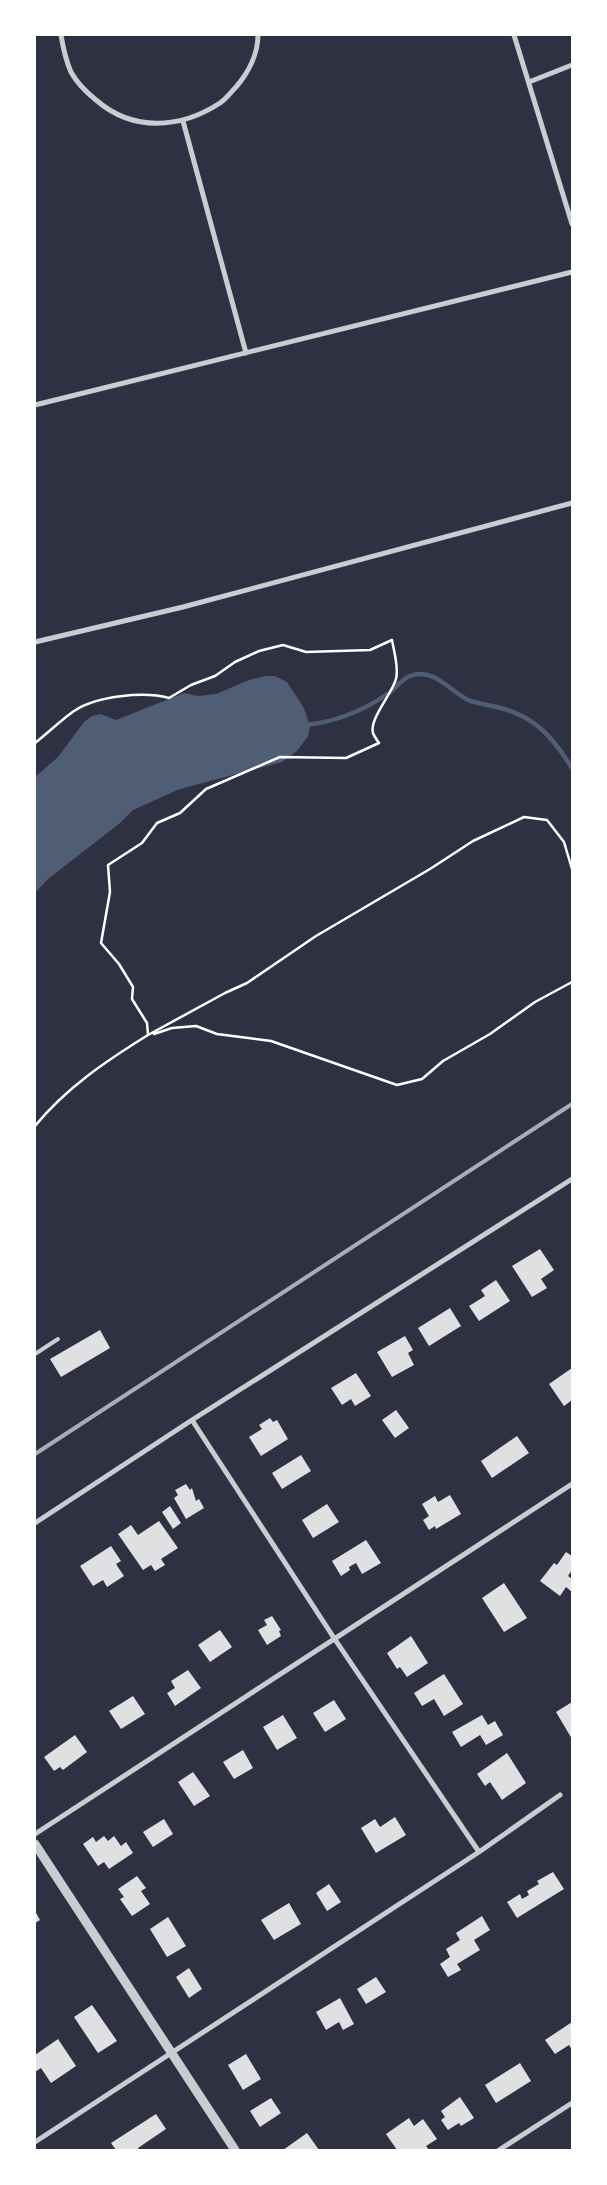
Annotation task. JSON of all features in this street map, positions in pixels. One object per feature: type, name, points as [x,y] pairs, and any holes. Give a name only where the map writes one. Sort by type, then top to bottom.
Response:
[{"type":"street","points":[[60,35],[71,71],[83,90],[103,106],[125,119],[150,124],[183,121],[221,102],[243,79],[255,56],[258,35]]},
{"type":"street","points":[[514,35],[572,224]]},
{"type":"street","points":[[529,82],[572,65]]},
{"type":"street","points":[[183,121],[246,353]]},
{"type":"street","points":[[35,405],[572,272]]},
{"type":"street","points":[[35,642],[183,607],[572,503]]},
{"type":"street","points":[[35,1523],[192,1420],[572,1179]]},
{"type":"street","points":[[192,1420],[334,1638],[478,1852]]},
{"type":"street","points":[[35,1834],[572,1484]]},
{"type":"street","points":[[35,2142],[478,1852],[560,1795]]},
{"type":"street","points":[[35,1844],[235,2150]]},
{"type":"street","points":[[499,2150],[572,2103]]},
{"type":"lane","points":[[35,1354],[58,1338]]},
{"type":"path","points":[[35,743],[76,710],[100,701],[129,696],[155,694],[169,698],[259,651],[284,645],[306,652],[370,650],[392,640],[396,678],[387,699],[374,721],[373,733],[379,743],[346,758],[280,757],[206,788],[180,813],[157,823],[142,843],[108,865],[110,892],[101,943],[120,964],[133,987],[132,999],[147,1023],[148,1036]]},
{"type":"path","points":[[35,1126],[60,1097],[101,1065],[148,1036],[225,993],[247,983],[316,936],[473,841],[524,816],[547,820],[564,842],[572,869]]},
{"type":"path","points":[[148,1036],[172,1028],[196,1026],[218,1034],[271,1041],[397,1085],[422,1079],[443,1061],[490,1034],[535,1002],[572,982]]},
{"type":"water","points":[[275,676],[287,682],[304,708],[310,726],[308,736],[297,751],[282,762],[180,789],[133,810],[120,823],[48,879],[35,893],[35,777],[58,757],[84,722],[92,716],[100,714],[116,720],[184,693],[198,696],[216,694],[249,680]]},
{"type":"building","points":[[540,1249],[554,1270],[541,1279],[547,1288],[532,1297],[512,1266]]},
{"type":"building","points":[[496,1280],[510,1301],[479,1321],[469,1306],[485,1296],[481,1290]]},
{"type":"building","points":[[450,1308],[461,1326],[429,1346],[418,1328]]},
{"type":"building","points":[[100,1330],[110,1348],[61,1377],[50,1359]]},
{"type":"building","points":[[405,1336],[413,1350],[408,1353],[414,1365],[392,1377],[377,1352]]},
{"type":"building","points":[[572,1368],[572,1400],[564,1406],[549,1384]]},
{"type":"building","points":[[356,1373],[371,1396],[355,1406],[351,1399],[342,1405],[331,1388]]},
{"type":"building","points":[[396,1410],[409,1428],[395,1438],[382,1420]]},
{"type":"building","points":[[270,1418],[273,1422],[277,1420],[288,1439],[261,1456],[249,1437],[262,1429],[259,1425]]},
{"type":"building","points":[[517,1436],[529,1453],[492,1478],[481,1461]]},
{"type":"building","points":[[301,1455],[311,1471],[282,1489],[272,1473]]},
{"type":"building","points":[[186,1484],[190,1490],[192,1488],[196,1501],[199,1499],[204,1508],[186,1519],[174,1498],[178,1495],[175,1490]]},
{"type":"building","points":[[450,1495],[461,1514],[436,1529],[435,1526],[429,1530],[423,1520],[429,1516],[422,1504],[435,1496],[438,1502]]},
{"type":"building","points":[[327,1504],[339,1522],[313,1538],[302,1520]]},
{"type":"building","points":[[170,1506],[181,1523],[173,1529],[162,1512]]},
{"type":"building","points":[[159,1521],[178,1548],[161,1559],[165,1565],[155,1571],[151,1565],[143,1570],[118,1534],[131,1525],[138,1535]]},
{"type":"building","points":[[366,1540],[381,1563],[362,1574],[356,1563],[349,1567],[350,1570],[341,1576],[332,1561]]},
{"type":"building","points":[[111,1546],[121,1561],[116,1564],[124,1576],[107,1587],[103,1580],[93,1586],[80,1566]]},
{"type":"building","points":[[566,1552],[572,1556],[572,1570],[568,1576],[572,1579],[572,1592],[566,1587],[560,1596],[540,1581],[554,1563],[557,1565]]},
{"type":"building","points":[[504,1583],[527,1618],[504,1632],[482,1598]]},
{"type":"building","points":[[272,1616],[281,1630],[279,1631],[281,1636],[267,1645],[258,1630],[267,1625],[264,1620]]},
{"type":"building","points":[[220,1630],[232,1647],[210,1662],[198,1645]]},
{"type":"building","points":[[411,1636],[428,1663],[407,1677],[400,1667],[397,1669],[387,1653]]},
{"type":"building","points":[[188,1670],[201,1688],[175,1706],[167,1693],[175,1688],[171,1681]]},
{"type":"building","points":[[444,1674],[463,1704],[444,1716],[434,1699],[422,1706],[414,1693]]},
{"type":"building","points":[[133,1696],[145,1714],[121,1729],[109,1711]]},
{"type":"building","points":[[334,1700],[346,1719],[325,1732],[313,1713]]},
{"type":"building","points":[[572,1702],[572,1739],[556,1712]]},
{"type":"building","points":[[283,1715],[297,1738],[277,1750],[263,1727]]},
{"type":"building","points":[[482,1715],[488,1725],[495,1721],[503,1735],[486,1745],[480,1735],[461,1747],[452,1732]]},
{"type":"building","points":[[75,1735],[87,1752],[63,1770],[60,1767],[54,1771],[44,1757]]},
{"type":"building","points":[[243,1750],[253,1768],[234,1779],[223,1762]]},
{"type":"building","points":[[507,1753],[526,1783],[502,1800],[490,1782],[485,1786],[477,1774]]},
{"type":"building","points":[[193,1772],[210,1796],[194,1806],[178,1782]]},
{"type":"building","points":[[395,1817],[406,1835],[376,1853],[361,1828],[375,1819],[380,1827]]},
{"type":"building","points":[[164,1819],[173,1834],[153,1847],[143,1832]]},
{"type":"building","points":[[104,1836],[108,1841],[114,1836],[121,1846],[126,1842],[133,1853],[109,1869],[104,1862],[98,1866],[83,1844],[93,1837],[96,1842]]},
{"type":"building","points":[[553,1872],[564,1889],[517,1918],[507,1902],[520,1894],[522,1899],[529,1895],[527,1891],[539,1884],[537,1881]]},
{"type":"building","points":[[137,1876],[146,1888],[141,1891],[150,1904],[132,1916],[120,1899],[124,1897],[118,1889]]},
{"type":"building","points":[[329,1884],[341,1902],[327,1911],[316,1893]]},
{"type":"building","points":[[289,1903],[301,1924],[274,1940],[261,1920]]},
{"type":"building","points":[[35,1911],[40,1920],[35,1923]]},
{"type":"building","points":[[482,1916],[490,1930],[474,1940],[480,1950],[457,1964],[461,1970],[448,1977],[440,1964],[450,1957],[446,1949],[460,1940],[456,1933]]},
{"type":"building","points":[[168,1917],[186,1946],[167,1957],[150,1929]]},
{"type":"building","points":[[189,1968],[202,1989],[189,1998],[176,1977]]},
{"type":"building","points":[[376,1977],[386,1992],[366,2004],[357,1989]]},
{"type":"building","points":[[340,1998],[354,2024],[343,2030],[339,2022],[326,2030],[316,2012]]},
{"type":"building","points":[[92,2005],[117,2041],[98,2053],[74,2017]]},
{"type":"building","points":[[572,2022],[572,2050],[569,2045],[555,2054],[545,2040]]},
{"type":"building","points":[[58,2039],[76,2066],[51,2083],[41,2068],[35,2072],[35,2055]]},
{"type":"building","points":[[246,2054],[261,2079],[243,2090],[228,2065]]},
{"type":"building","points":[[520,2063],[531,2081],[496,2103],[485,2085]]},
{"type":"building","points":[[460,2097],[474,2118],[461,2126],[459,2123],[448,2130],[441,2120],[445,2117],[441,2111]]},
{"type":"building","points":[[271,2098],[281,2113],[260,2127],[250,2111]]},
{"type":"building","points":[[156,2114],[166,2129],[138,2148],[139,2150],[116,2150],[111,2143]]},
{"type":"building","points":[[409,2118],[414,2126],[423,2119],[437,2139],[426,2146],[429,2150],[397,2150],[386,2134]]},
{"type":"building","points":[[307,2133],[319,2150],[283,2150]]},
{"type":"waterway","points":[[305,725],[337,719],[357,711],[389,693],[406,678],[418,674],[426,675],[441,681],[468,700],[514,712],[525,717],[551,738],[572,768]]},
{"type":"railway","points":[[35,1454],[572,1104]]}]
